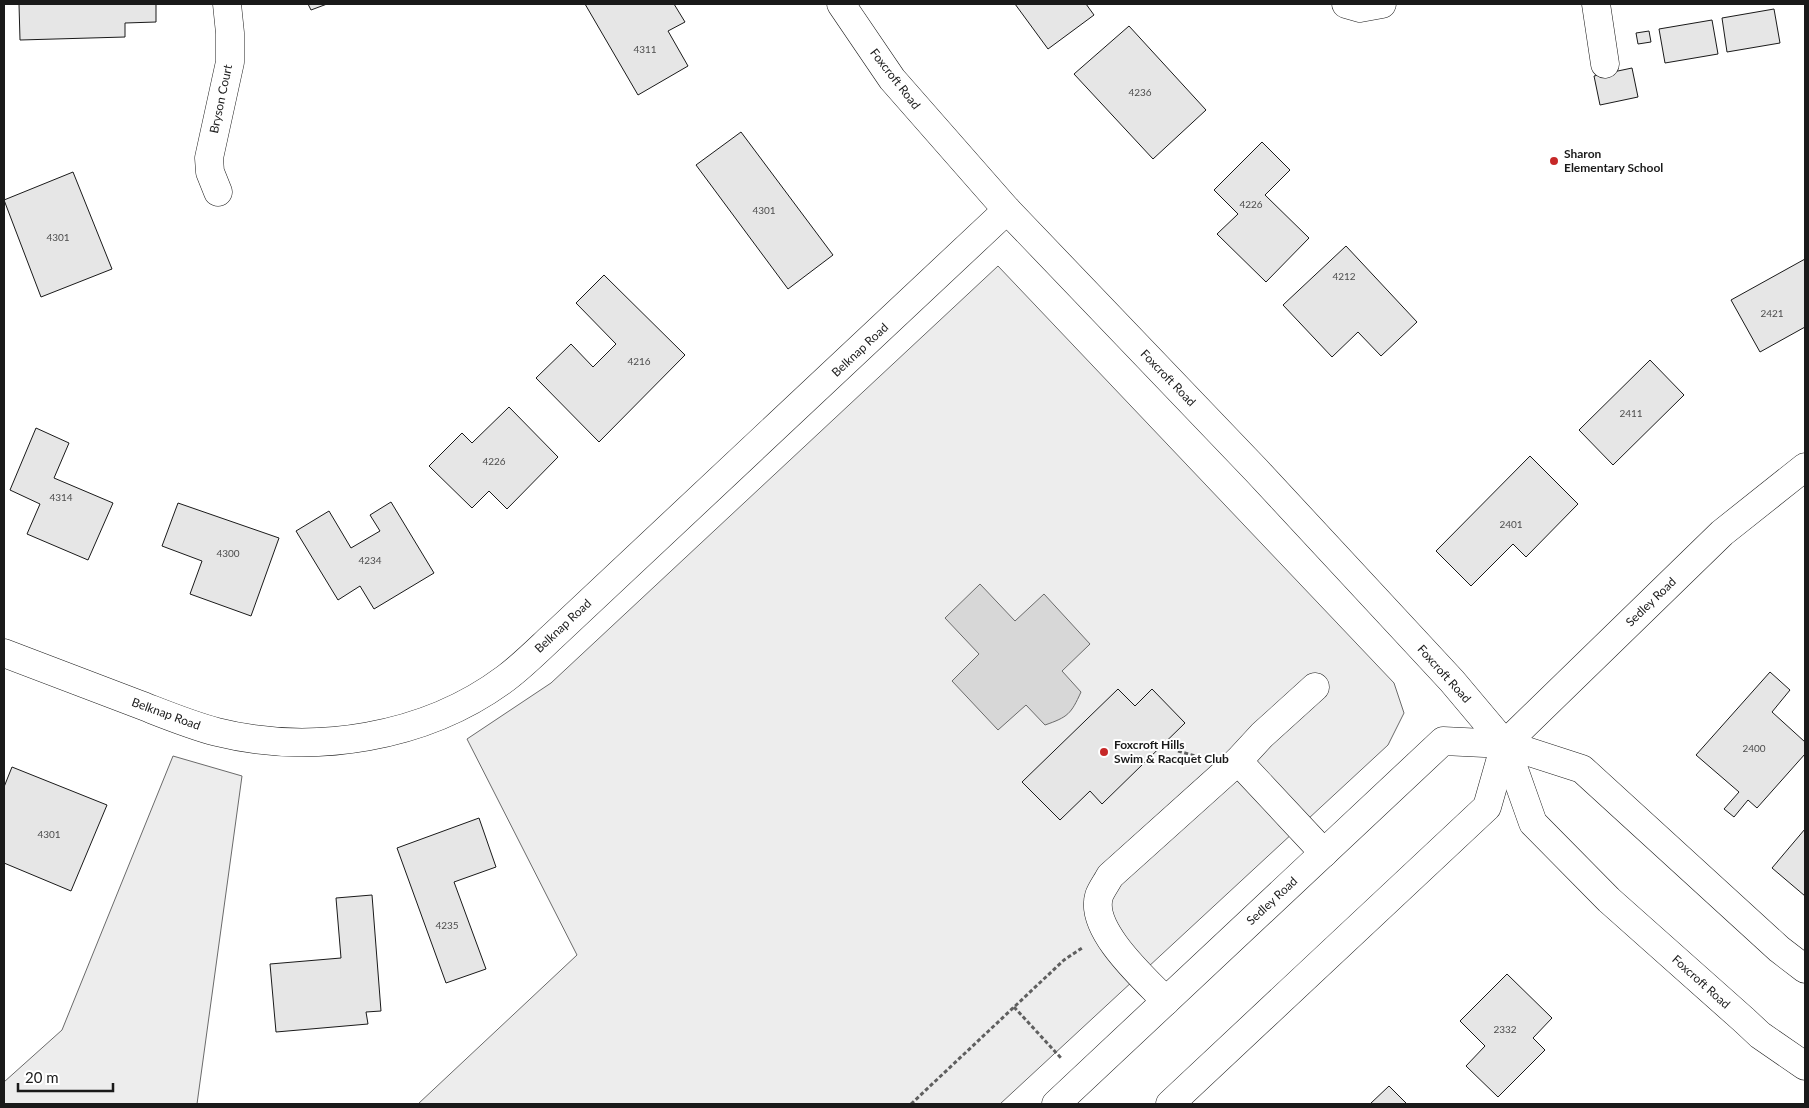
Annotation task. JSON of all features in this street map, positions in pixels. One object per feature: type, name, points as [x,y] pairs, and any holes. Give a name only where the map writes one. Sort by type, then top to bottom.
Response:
[{"type":"street","name":"Bryson Court","points":[[218,192],[210,172],[209,158],[230,62],[227,4]]},
{"type":"street","name":"Foxcroft Road","points":[[841,4],[892,79],[1007,210],[1256,470],[1452,681],[1505,744],[1533,823],[1609,900],[1736,1014],[1760,1035],[1805,1066]]},
{"type":"street","points":[[1346,4],[1360,8],[1382,4]]},
{"type":"street","points":[[1596,4],[1605,64]]},
{"type":"street","name":"Belknap Road","points":[[4,653],[189,724],[227,734],[275,742],[334,741],[380,734],[407,727],[459,706],[506,678],[552,637],[1007,210]]},
{"type":"street","name":"Sedley Road","points":[[1170,1104],[1487,807],[1505,744],[1722,533],[1805,467]]},
{"type":"street","points":[[1166,1001],[1116,946],[1101,921],[1098,897],[1110,876],[1238,761],[1262,735],[1315,687]]},
{"type":"street","name":"Sedley Road","points":[[1056,1104],[1443,741],[1505,744]]},
{"type":"street","points":[[1505,744],[1582,769],[1779,949],[1805,970]]},
{"type":"street","points":[[1238,761],[1324,853]]},
{"type":"path","points":[[911,1104],[1064,960],[1086,946]]},
{"type":"path","points":[[1014,1007],[1066,1063]]},
{"type":"shaded area","points":[[998,266],[1394,683],[1404,713],[1388,745],[1000,1104],[418,1104],[577,955],[467,739],[551,683]]},
{"type":"shaded area","points":[[980,584],[1015,621],[1044,594],[1090,644],[1062,671],[1081,692],[1071,710],[1064,717],[1045,725],[1026,705],[998,730],[952,681],[979,654],[945,618]]},
{"type":"shaded area","points":[[173,756],[242,776],[197,1104],[4,1104],[4,1082],[62,1030]]},
{"type":"building","points":[[19,4],[156,4],[156,22],[125,23],[125,37],[20,40]]},
{"type":"building","points":[[308,4],[327,4],[311,10]]},
{"type":"building","points":[[585,4],[674,4],[685,22],[668,31],[688,66],[638,95]]},
{"type":"building","points":[[1015,4],[1086,4],[1094,15],[1048,49]]},
{"type":"building","points":[[1774,9],[1780,43],[1727,52],[1722,18]]},
{"type":"building","points":[[1712,20],[1718,54],[1665,63],[1659,29]]},
{"type":"building","points":[[1129,26],[1206,110],[1153,159],[1074,74]]},
{"type":"building","points":[[1649,31],[1651,42],[1638,44],[1636,33]]},
{"type":"building","points":[[1632,68],[1638,97],[1600,105],[1594,76]]},
{"type":"building","points":[[741,132],[833,255],[788,289],[696,165]]},
{"type":"building","points":[[1262,142],[1290,170],[1265,195],[1309,238],[1266,282],[1217,234],[1238,214],[1214,190]]},
{"type":"building","points":[[73,172],[112,269],[41,297],[4,200]]},
{"type":"building","points":[[1346,246],[1417,322],[1381,356],[1358,332],[1332,357],[1283,305]]},
{"type":"building","points":[[1805,259],[1805,327],[1760,352],[1731,300]]},
{"type":"building","points":[[604,275],[685,355],[599,442],[536,378],[571,344],[593,367],[616,344],[576,303]]},
{"type":"building","points":[[1650,360],[1684,395],[1613,465],[1579,430]]},
{"type":"building","points":[[509,407],[558,457],[507,509],[489,491],[472,508],[429,466],[462,433],[472,443]]},
{"type":"building","points":[[36,428],[69,443],[54,478],[113,503],[88,560],[27,534],[40,504],[10,490]]},
{"type":"building","points":[[1530,456],[1578,504],[1526,557],[1513,544],[1471,586],[1436,551]]},
{"type":"building","points":[[391,502],[434,573],[374,609],[360,586],[338,600],[296,531],[329,511],[351,548],[380,531],[370,515]]},
{"type":"building","points":[[178,503],[279,538],[251,616],[190,594],[202,561],[162,546]]},
{"type":"building","points":[[1770,672],[1790,690],[1772,712],[1805,742],[1805,754],[1757,808],[1748,800],[1734,817],[1724,809],[1739,792],[1696,755]]},
{"type":"building","name":"Foxcroft Hills Swim & Racquet Club","points":[[1118,689],[1135,706],[1152,689],[1185,723],[1102,804],[1090,791],[1060,820],[1022,782]]},
{"type":"building","points":[[12,767],[107,805],[71,891],[4,863],[4,787]]},
{"type":"building","points":[[479,818],[496,867],[454,882],[486,969],[446,983],[397,848]]},
{"type":"building","points":[[1805,829],[1805,896],[1772,868]]},
{"type":"building","points":[[372,895],[381,1011],[366,1012],[368,1024],[276,1032],[270,964],[341,958],[336,898]]},
{"type":"building","points":[[1507,974],[1552,1018],[1533,1038],[1545,1050],[1498,1097],[1466,1066],[1485,1046],[1460,1021]]},
{"type":"building","points":[[1389,1086],[1407,1104],[1370,1104]]},
{"type":"place","name":"Sharon Elementary School","points":[[1554,161]]},
{"type":"place","name":"Foxcroft Hills Swim & Racquet Club","points":[[1104,752]]}]
